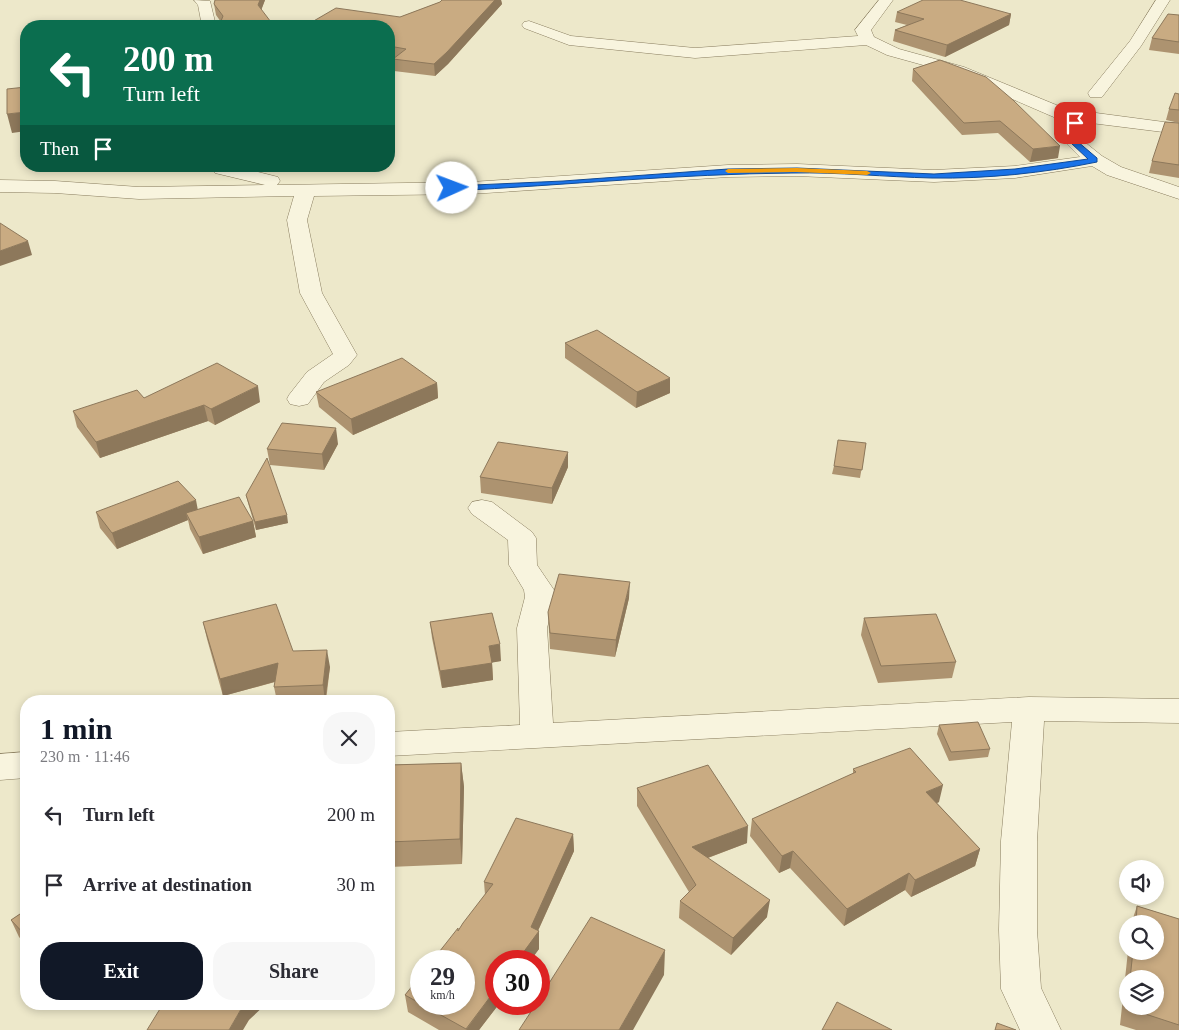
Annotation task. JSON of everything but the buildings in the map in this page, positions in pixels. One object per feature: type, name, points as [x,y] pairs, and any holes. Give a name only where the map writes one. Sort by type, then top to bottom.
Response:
[{"type":"street","points":[[201,0],[205,4],[208,20]]},
{"type":"street","points":[[868,40],[863,30],[886,0]]},
{"type":"street","points":[[1096,93],[1136,44],[1163,0]]},
{"type":"street","points":[[529,25],[569,40],[695,53],[868,40],[893,52],[958,70],[1062,114],[1075,123],[1071,130],[1074,142],[1094,160],[1114,171],[1179,193]]},
{"type":"street","points":[[1062,114],[1179,129]]},
{"type":"street","points":[[0,186],[55,187],[139,193],[480,188],[728,171],[797,170],[934,176],[1015,172],[1094,160]]},
{"type":"street","points":[[234,172],[306,190]]},
{"type":"street","points":[[299,399],[307,385],[322,372],[342,360],[345,355],[311,293],[297,220],[306,190]]},
{"type":"street","points":[[482,508],[522,538],[523,565],[539,590],[540,597],[532,628],[537,736]]},
{"type":"street","points":[[1029,709],[1019,840],[1018,930],[1022,989],[1041,1030]]},
{"type":"street","points":[[395,744],[1029,709],[1179,711]]},
{"type":"slow traffic","points":[[728,171],[797,170],[867,173]]},
{"type":"route","points":[[452,188],[563,183],[728,171],[797,170],[934,176],[1015,172],[1094,160],[1074,142],[1071,130],[1075,123]]}]
